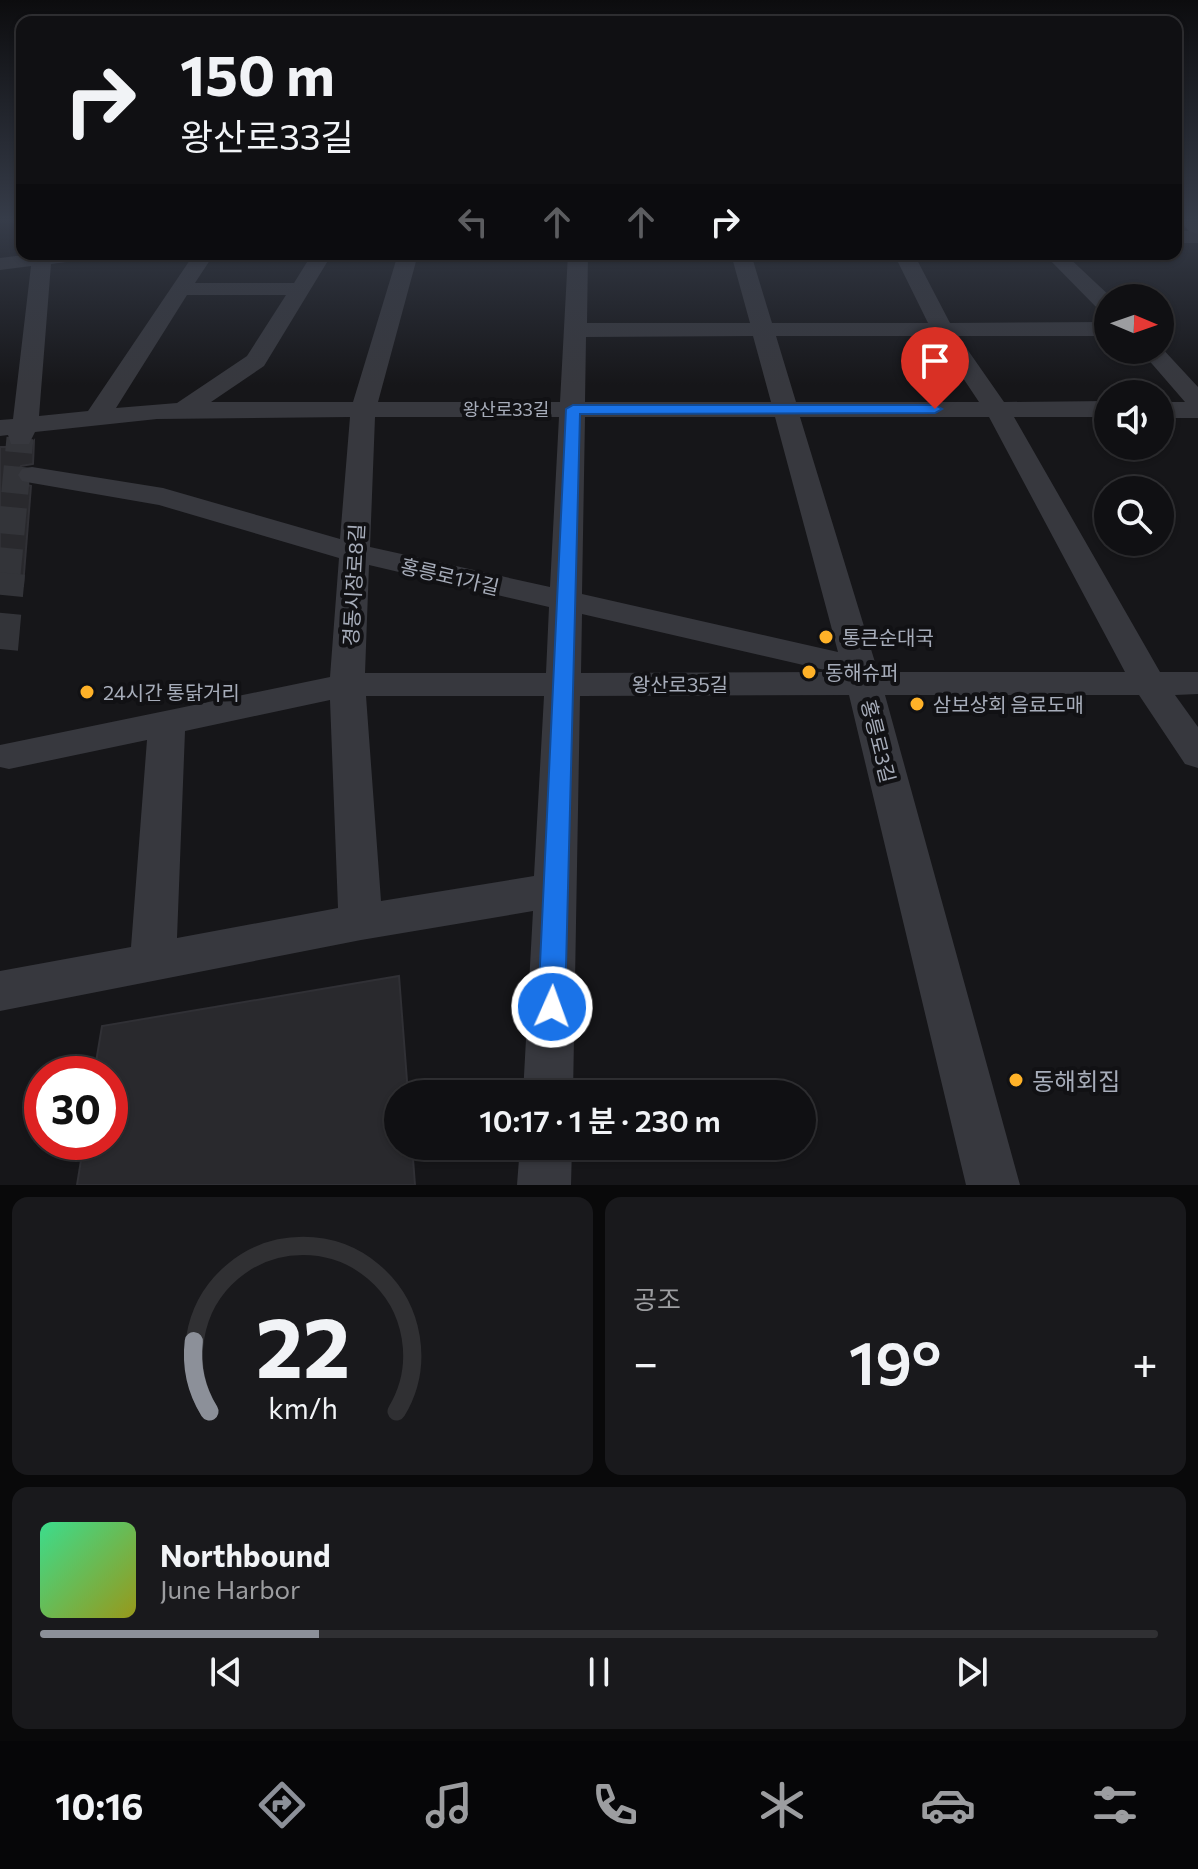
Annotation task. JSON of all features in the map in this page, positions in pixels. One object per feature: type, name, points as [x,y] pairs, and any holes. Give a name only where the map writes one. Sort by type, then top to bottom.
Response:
[{"type":"street","points":[[15,430],[39,274]]},
{"type":"street","points":[[97,417],[191,274]]},
{"type":"street","points":[[182,411],[256,361],[309,274]]},
{"type":"street","name":"경동시장로8길","points":[[361,922],[347,685],[363,410],[402,274]]},
{"type":"street","points":[[549,1080],[577,274]]},
{"type":"street","name":"홍릉로3길","points":[[747,274],[864,683],[993,1185]]},
{"type":"street","points":[[914,274],[942,329],[1009,428],[1149,683],[1196,747]]},
{"type":"street","points":[[1075,274],[1094,293]]},
{"type":"street","points":[[181,289],[300,289]]},
{"type":"street","points":[[576,330],[1094,329]]},
{"type":"street","points":[[1164,364],[1198,402]]},
{"type":"street","name":"왕산로33길","points":[[15,430],[97,417],[182,411],[1094,409]]},
{"type":"street","points":[[1174,410],[1198,410]]},
{"type":"street","name":"홍릉로1가길","points":[[32,475],[163,497],[355,553],[836,662],[864,683]]},
{"type":"street","name":"왕산로35길","points":[[9,756],[347,685],[1198,683]]},
{"type":"street","points":[[153,961],[167,723]]},
{"type":"street","points":[[0,991],[361,922],[556,890]]},
{"type":"street","points":[[544,1185],[545,1160]]},
{"type":"building","points":[[34,441],[33,464],[21,466],[16,473],[20,483],[31,486],[23,586],[0,585],[0,447],[29,447]]},
{"type":"building","points":[[399,976],[407,1080],[384,1080],[384,1160],[413,1160],[415,1185],[77,1185],[81,1160],[128,1160],[128,1056],[97,1056],[102,1026]]},
{"type":"tunnel","points":[[7,575],[20,438]]},
{"type":"tunnel","points":[[0,649],[7,573]]},
{"type":"place","name":"통큰순대국","points":[[826,637]]},
{"type":"place","name":"동해슈퍼","points":[[809,672]]},
{"type":"place","name":"24시간 통닭거리","points":[[87,692]]},
{"type":"place","name":"삼보상회 음료도매","points":[[917,704]]},
{"type":"place","name":"동해회집","points":[[1016,1080]]},
{"type":"route","points":[[552,1007],[573,409],[935,409]]}]
